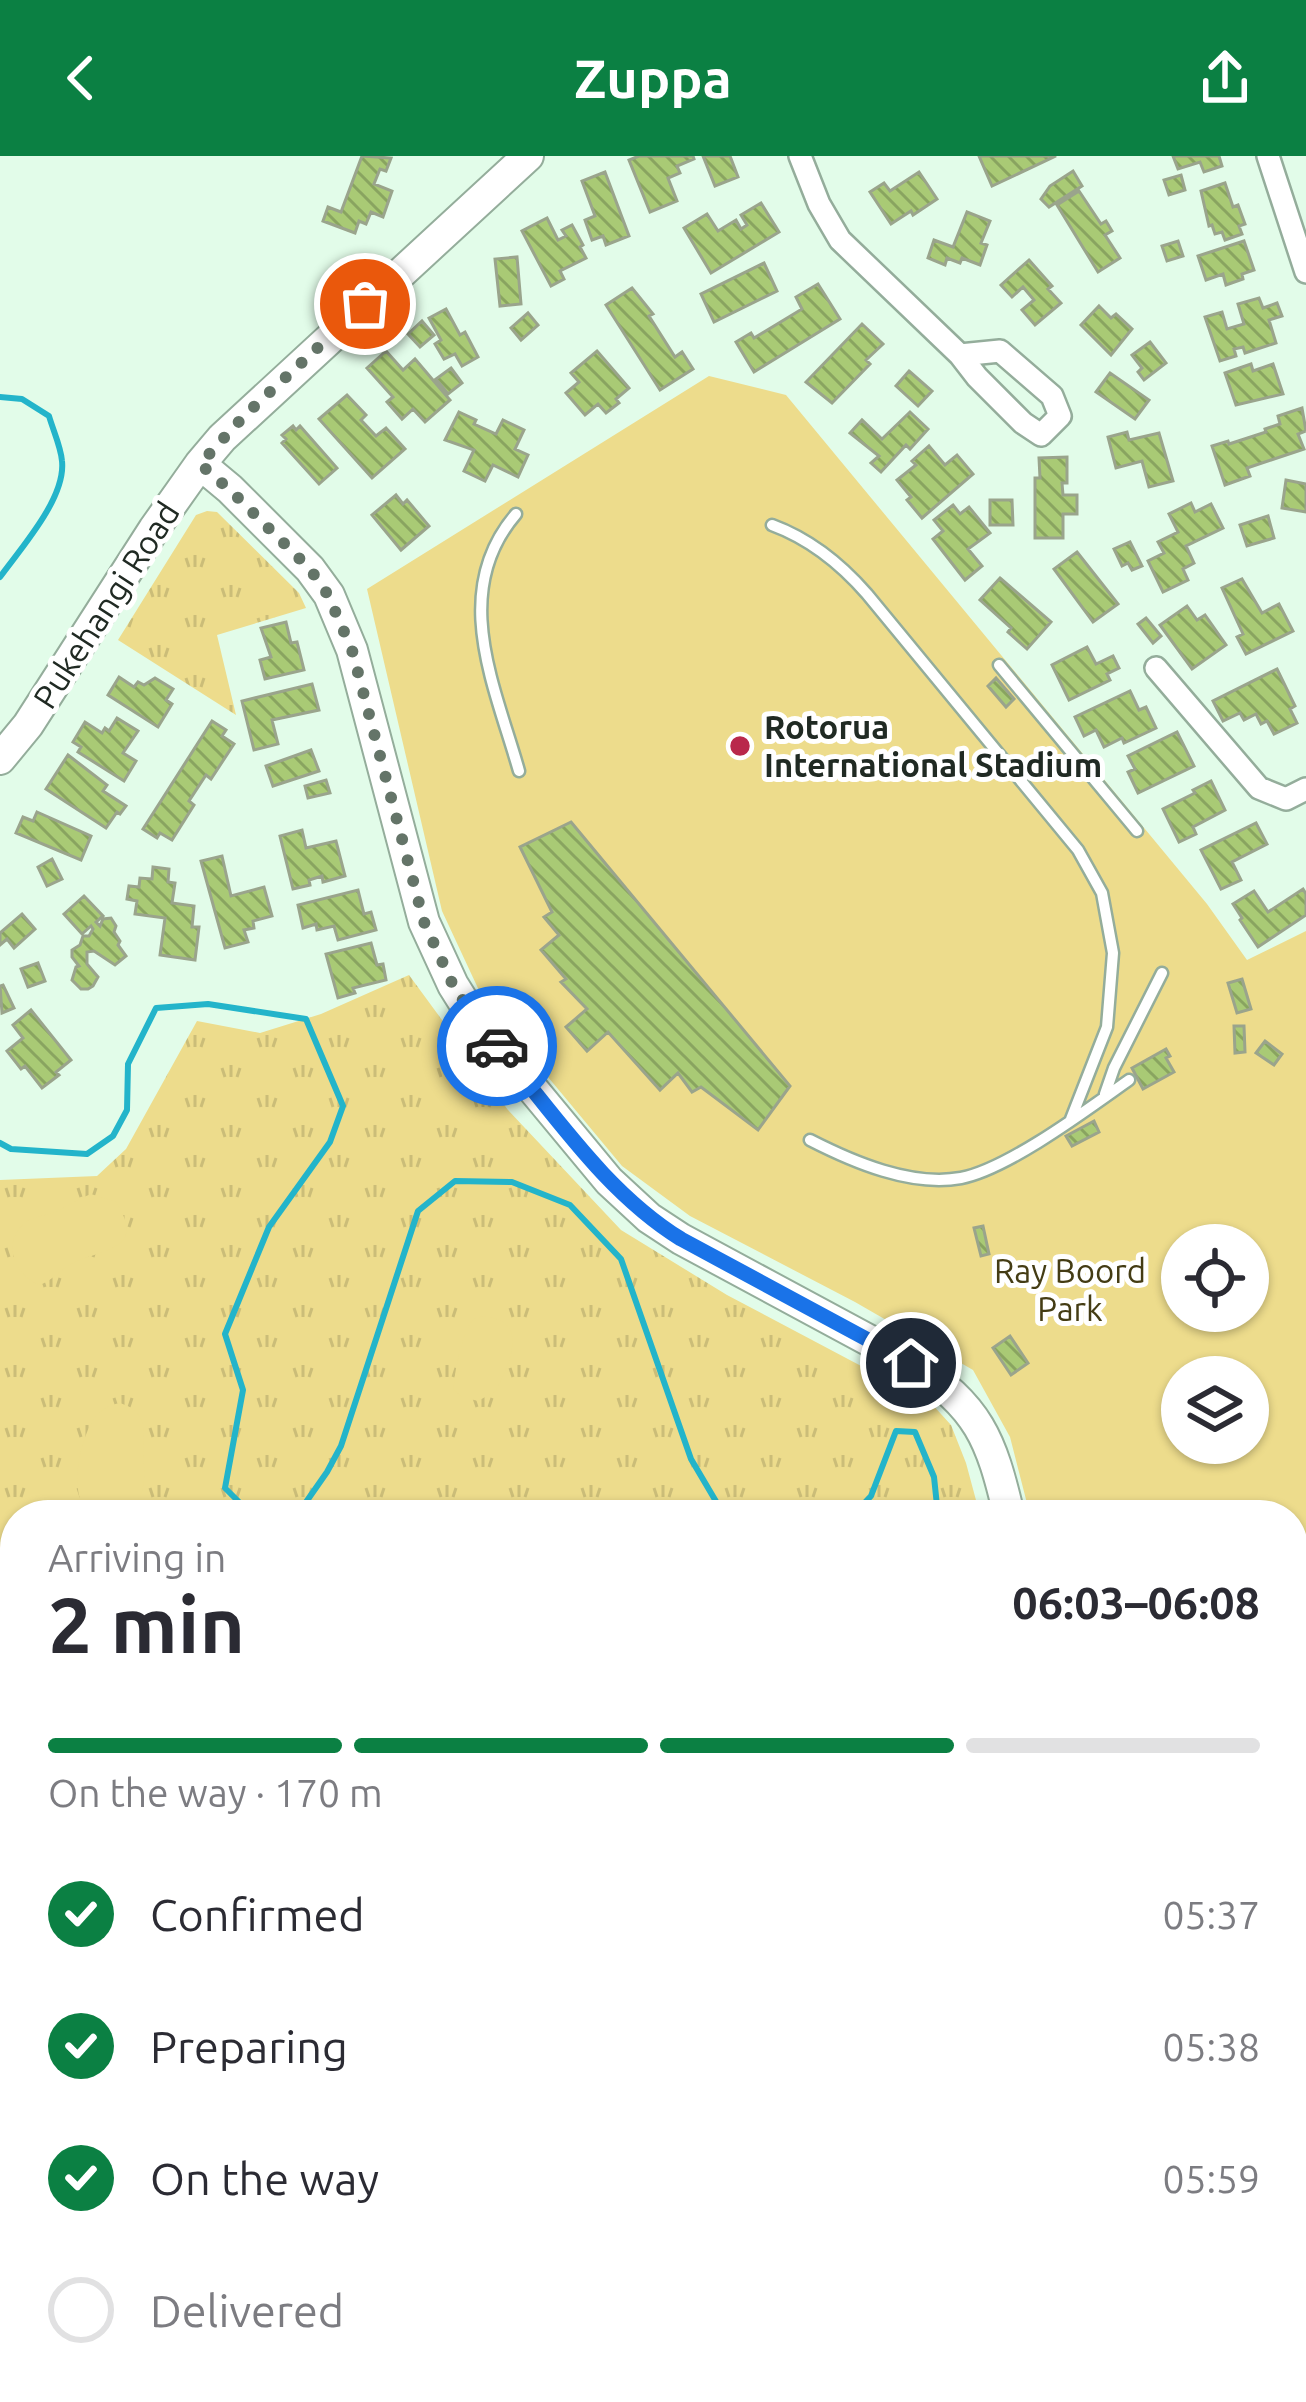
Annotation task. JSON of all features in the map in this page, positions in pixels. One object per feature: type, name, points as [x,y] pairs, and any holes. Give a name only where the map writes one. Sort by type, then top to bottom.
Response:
[{"type":"main road","name":"Pukehangi Road","points":[[0,759],[28,725],[200,464],[245,415],[528,156]]},
{"type":"main road","points":[[200,464],[310,569],[328,595],[352,650],[424,922],[473,1016],[609,1181],[650,1218],[911,1363],[960,1400],[981,1425],[1006,1500]]},
{"type":"street","points":[[800,156],[826,219],[840,239],[977,377],[1023,423],[1041,434],[1060,416],[1052,396],[1000,351],[960,355]]},
{"type":"street","points":[[1268,156],[1306,272]]},
{"type":"street","points":[[1156,668],[1259,788],[1286,799],[1306,790]]},
{"type":"lane","points":[[516,514],[487,561],[482,639],[519,771]]},
{"type":"lane","points":[[772,525],[812,544],[846,569],[1078,850],[1102,893],[1112,953],[1107,1027],[1071,1119]]},
{"type":"lane","points":[[999,665],[1137,831]]},
{"type":"lane","points":[[1104,1097],[1162,973]]},
{"type":"lane","points":[[810,1140],[871,1167],[915,1178],[960,1178],[1004,1161],[1129,1080]]},
{"type":"green space","name":"Rotorua International Stadium","points":[[709,376],[786,395],[1207,904],[1247,960],[1306,931],[1306,1500],[1026,1500],[1010,1437],[973,1370],[690,1216],[622,1166],[483,999],[442,911],[367,589]]},
{"type":"green space","points":[[217,512],[299,593],[306,608],[217,635],[236,715],[118,640],[196,515]]},
{"type":"green space","points":[[409,975],[508,1110],[621,1230],[727,1295],[931,1403],[951,1425],[976,1500],[0,1500],[0,1180],[97,1176],[126,1149],[197,1021],[260,1033],[321,1014]]},
{"type":"green space","points":[[91,1194],[116,1202],[127,1230],[124,1238],[40,1285],[31,1281],[14,1258],[18,1230],[29,1220]]},
{"type":"green space","points":[[484,1316],[508,1326],[512,1345],[496,1391],[478,1401],[462,1397],[454,1383],[466,1332],[474,1319]]},
{"type":"green space","points":[[120,1403],[135,1411],[142,1422],[144,1484],[138,1500],[80,1499],[78,1469],[85,1438],[96,1416]]},
{"type":"building","points":[[362,156],[391,158],[374,184],[392,191],[383,217],[371,212],[366,224],[359,221],[355,233],[323,221],[328,207],[341,212]]},
{"type":"building","points":[[693,156],[677,166],[680,173],[668,178],[677,201],[650,212],[629,160]]},
{"type":"building","points":[[703,156],[730,156],[738,177],[715,186]]},
{"type":"building","points":[[979,156],[1056,156],[992,186]]},
{"type":"building","points":[[1173,156],[1219,156],[1222,166],[1204,172],[1200,162],[1178,169]]},
{"type":"building","points":[[1073,171],[1082,186],[1049,207],[1041,199],[1050,186]]},
{"type":"building","points":[[605,172],[629,236],[606,245],[603,236],[592,240],[585,220],[595,216],[582,181]]},
{"type":"building","points":[[919,172],[937,199],[891,224],[870,192],[884,183],[890,191]]},
{"type":"building","points":[[1181,175],[1185,190],[1169,195],[1164,180]]},
{"type":"building","points":[[1225,183],[1245,224],[1239,226],[1242,234],[1225,240],[1222,232],[1215,234],[1209,226],[1201,191]]},
{"type":"building","points":[[1079,191],[1101,224],[1106,221],[1112,231],[1105,235],[1120,258],[1098,272],[1057,205]]},
{"type":"building","points":[[761,203],[779,232],[711,273],[684,228],[707,214],[718,231],[736,220],[741,229],[747,225],[741,215]]},
{"type":"building","points":[[967,212],[990,221],[981,243],[987,245],[980,265],[947,258],[945,265],[928,258],[934,240],[953,247]]},
{"type":"building","points":[[547,218],[558,240],[566,236],[562,230],[572,225],[586,258],[560,271],[564,279],[551,286],[522,231]]},
{"type":"building","points":[[1178,241],[1183,256],[1167,261],[1162,246]]},
{"type":"building","points":[[1244,241],[1254,270],[1226,285],[1223,274],[1206,280],[1198,256]]},
{"type":"building","points":[[517,257],[521,304],[500,306],[495,259]]},
{"type":"building","points":[[1029,260],[1061,303],[1035,325],[1022,310],[1034,300],[1023,287],[1012,297],[1001,285]]},
{"type":"building","points":[[764,263],[777,291],[714,322],[701,294]]},
{"type":"building","points":[[818,284],[840,319],[754,372],[736,342],[751,333],[754,338],[802,309],[796,297]]},
{"type":"building","points":[[632,288],[653,314],[649,316],[675,357],[682,352],[693,369],[660,390],[606,305]]},
{"type":"building","points":[[1259,298],[1263,308],[1277,303],[1282,316],[1269,320],[1276,343],[1245,353],[1243,347],[1234,349],[1236,356],[1220,361],[1205,317],[1222,312],[1227,329],[1244,324],[1238,304]]},
{"type":"building","points":[[1099,306],[1132,329],[1111,355],[1081,325]]},
{"type":"building","points":[[446,309],[478,357],[462,366],[455,354],[444,359],[435,344],[441,340],[429,318]]},
{"type":"building","points":[[528,313],[538,325],[521,340],[511,328]]},
{"type":"building","points":[[422,321],[434,335],[420,347],[408,334]]},
{"type":"building","points":[[862,324],[883,344],[832,403],[806,382]]},
{"type":"building","points":[[1150,342],[1166,363],[1144,380],[1132,355]]},
{"type":"building","points":[[386,351],[403,370],[415,359],[450,400],[425,422],[413,409],[402,419],[387,402],[393,397],[367,368]]},
{"type":"building","points":[[597,351],[629,388],[606,413],[598,404],[585,415],[566,393],[579,382],[571,373]]},
{"type":"building","points":[[1251,364],[1253,371],[1273,364],[1283,394],[1236,405],[1225,373]]},
{"type":"building","points":[[451,368],[462,383],[448,394],[436,379]]},
{"type":"building","points":[[909,371],[932,391],[918,406],[896,386]]},
{"type":"building","points":[[1110,373],[1149,400],[1135,419],[1096,392]]},
{"type":"building","points":[[347,395],[366,415],[361,420],[376,436],[386,428],[405,449],[372,478],[319,419]]},
{"type":"building","points":[[1302,408],[1306,431],[1298,434],[1304,449],[1247,468],[1250,476],[1225,485],[1212,446],[1266,432],[1280,424],[1278,416]]},
{"type":"building","points":[[459,412],[496,434],[503,420],[524,430],[515,449],[528,455],[518,477],[493,465],[485,481],[464,471],[474,450],[445,440]]},
{"type":"building","points":[[910,412],[928,429],[881,472],[871,463],[879,456],[850,433],[862,420],[882,439]]},
{"type":"building","points":[[293,426],[296,430],[300,426],[337,468],[319,484],[282,443],[286,439],[282,435]]},
{"type":"building","points":[[1127,432],[1129,440],[1159,433],[1173,481],[1149,487],[1142,461],[1116,468],[1108,437]]},
{"type":"building","points":[[929,446],[945,465],[957,455],[973,474],[922,518],[897,480]]},
{"type":"building","points":[[1067,457],[1063,495],[1077,495],[1077,514],[1063,514],[1063,538],[1035,538],[1039,458]]},
{"type":"building","points":[[1286,480],[1306,484],[1306,512],[1282,508]]},
{"type":"building","points":[[396,495],[403,504],[407,500],[429,526],[401,550],[372,515]]},
{"type":"building","points":[[990,500],[1012,500],[1013,525],[990,525]]},
{"type":"building","points":[[1191,503],[1195,512],[1211,504],[1223,528],[1186,546],[1194,563],[1183,569],[1188,580],[1163,592],[1148,561],[1164,553],[1158,542],[1178,532],[1169,514]]},
{"type":"building","points":[[953,505],[960,514],[969,507],[990,533],[968,549],[982,566],[965,580],[933,539],[943,531],[934,520]]},
{"type":"building","points":[[1268,516],[1274,538],[1247,546],[1240,525]]},
{"type":"building","points":[[1130,542],[1142,566],[1132,570],[1128,563],[1122,566],[1114,549]]},
{"type":"building","points":[[1077,552],[1118,604],[1093,622],[1054,569]]},
{"type":"building","points":[[1000,578],[1051,622],[1027,649],[980,600]]},
{"type":"building","points":[[1242,579],[1262,613],[1279,604],[1293,631],[1246,654],[1237,637],[1243,634],[1222,588]]},
{"type":"building","points":[[1187,606],[1197,620],[1205,615],[1226,645],[1192,669],[1160,625]]},
{"type":"building","points":[[1146,618],[1161,636],[1153,643],[1138,624]]},
{"type":"building","points":[[286,622],[304,670],[265,679],[260,660],[271,657],[261,628]]},
{"type":"building","points":[[1087,647],[1096,664],[1113,656],[1119,668],[1107,674],[1110,680],[1069,700],[1052,665]]},
{"type":"building","points":[[1277,669],[1295,706],[1290,709],[1297,723],[1274,734],[1256,714],[1244,720],[1240,713],[1223,721],[1213,701]]},
{"type":"building","points":[[119,677],[134,687],[155,678],[173,689],[166,700],[172,704],[158,727],[108,695]]},
{"type":"building","points":[[996,678],[1014,699],[1006,707],[988,686]]},
{"type":"building","points":[[312,684],[319,710],[272,720],[278,744],[254,750],[242,701]]},
{"type":"building","points":[[1130,691],[1139,710],[1146,707],[1156,728],[1104,747],[1096,730],[1084,736],[1075,717]]},
{"type":"building","points":[[117,718],[138,731],[123,753],[136,761],[124,781],[78,752],[81,747],[73,742],[85,722],[102,733]]},
{"type":"building","points":[[212,721],[226,730],[222,736],[234,744],[211,779],[206,775],[189,801],[194,805],[172,840],[160,833],[157,838],[143,829]]},
{"type":"building","points":[[1177,732],[1194,766],[1138,793],[1128,772],[1135,769],[1128,756]]},
{"type":"building","points":[[311,750],[319,771],[273,786],[266,766]]},
{"type":"building","points":[[68,755],[107,785],[103,791],[126,806],[106,828],[46,789]]},
{"type":"building","points":[[326,780],[330,793],[308,798],[305,786]]},
{"type":"building","points":[[1211,781],[1225,810],[1193,827],[1196,834],[1179,842],[1163,809]]},
{"type":"building","points":[[37,812],[91,836],[81,860],[16,833],[23,817],[33,821]]},
{"type":"building","points":[[571,822],[790,1086],[758,1130],[701,1087],[692,1092],[678,1073],[660,1090],[608,1032],[587,1051],[566,1027],[587,1009],[561,982],[566,979],[541,950],[559,935],[544,917],[552,912],[520,847]]},
{"type":"building","points":[[1256,823],[1267,844],[1232,862],[1241,880],[1221,889],[1201,850]]},
{"type":"building","points":[[302,830],[306,848],[336,841],[345,876],[323,882],[322,876],[293,889],[280,836]]},
{"type":"building","points":[[222,856],[231,896],[264,887],[272,916],[253,921],[254,928],[244,930],[248,942],[225,948],[201,861]]},
{"type":"building","points":[[52,859],[62,879],[47,886],[38,867]]},
{"type":"building","points":[[153,867],[169,869],[168,882],[175,883],[172,903],[194,906],[192,927],[199,927],[195,960],[160,955],[165,918],[135,914],[137,901],[127,899],[129,886],[139,887],[140,878],[152,879]]},
{"type":"building","points":[[1303,889],[1306,915],[1258,947],[1233,904],[1254,891],[1268,912]]},
{"type":"building","points":[[358,890],[364,914],[371,912],[376,930],[338,940],[334,926],[303,928],[298,905]]},
{"type":"building","points":[[84,896],[103,916],[96,922],[100,926],[103,919],[111,918],[126,956],[115,965],[94,951],[87,952],[87,964],[98,977],[88,989],[72,980],[79,966],[72,950],[93,929],[82,934],[64,914]]},
{"type":"building","points":[[22,914],[35,929],[14,948],[7,939],[0,945],[0,933]]},
{"type":"building","points":[[371,943],[386,980],[353,988],[355,993],[338,998],[326,954]]},
{"type":"building","points":[[38,963],[45,981],[28,987],[21,969]]},
{"type":"building","points":[[1242,979],[1251,1009],[1237,1013],[1228,983]]},
{"type":"building","points":[[0,986],[14,1008],[2,1013]]},
{"type":"building","points":[[31,1010],[71,1060],[42,1088],[7,1051],[23,1038],[13,1025]]},
{"type":"building","points":[[1234,1026],[1244,1026],[1245,1052],[1235,1053]]},
{"type":"building","points":[[1265,1041],[1282,1054],[1274,1065],[1256,1053]]},
{"type":"building","points":[[1166,1049],[1174,1072],[1143,1089],[1132,1068]]},
{"type":"building","points":[[1094,1121],[1099,1132],[1072,1146],[1066,1136]]},
{"type":"building","points":[[983,1226],[989,1254],[981,1256],[974,1228]]},
{"type":"building","points":[[1010,1336],[1028,1363],[1011,1375],[993,1348]]},
{"type":"waterway","points":[[0,397],[22,399],[49,416],[62,461],[50,506],[0,577]]},
{"type":"waterway","points":[[0,1143],[11,1149],[87,1154],[113,1136],[127,1110],[128,1064],[156,1008],[208,1004],[306,1019],[343,1106],[330,1142],[269,1227],[225,1334],[243,1390],[225,1488],[237,1500]]},
{"type":"waterway","points":[[307,1500],[341,1446],[418,1211],[455,1181],[512,1182],[570,1205],[621,1259],[691,1459],[715,1500]]},
{"type":"waterway","points":[[867,1500],[896,1431],[915,1432],[934,1477],[936,1500]]},
{"type":"way so far","points":[[365,304],[245,415],[200,464],[310,569],[328,595],[352,650],[424,922],[453,985],[497,1046]]},
{"type":"place","name":"Rotorua International Stadium","points":[[740,746]]},
{"type":"route","points":[[497,1046],[634,1206],[681,1239],[911,1363]]},
{"type":"park label","name":"Ray Boord Park","points":[[1070,1290]]}]
